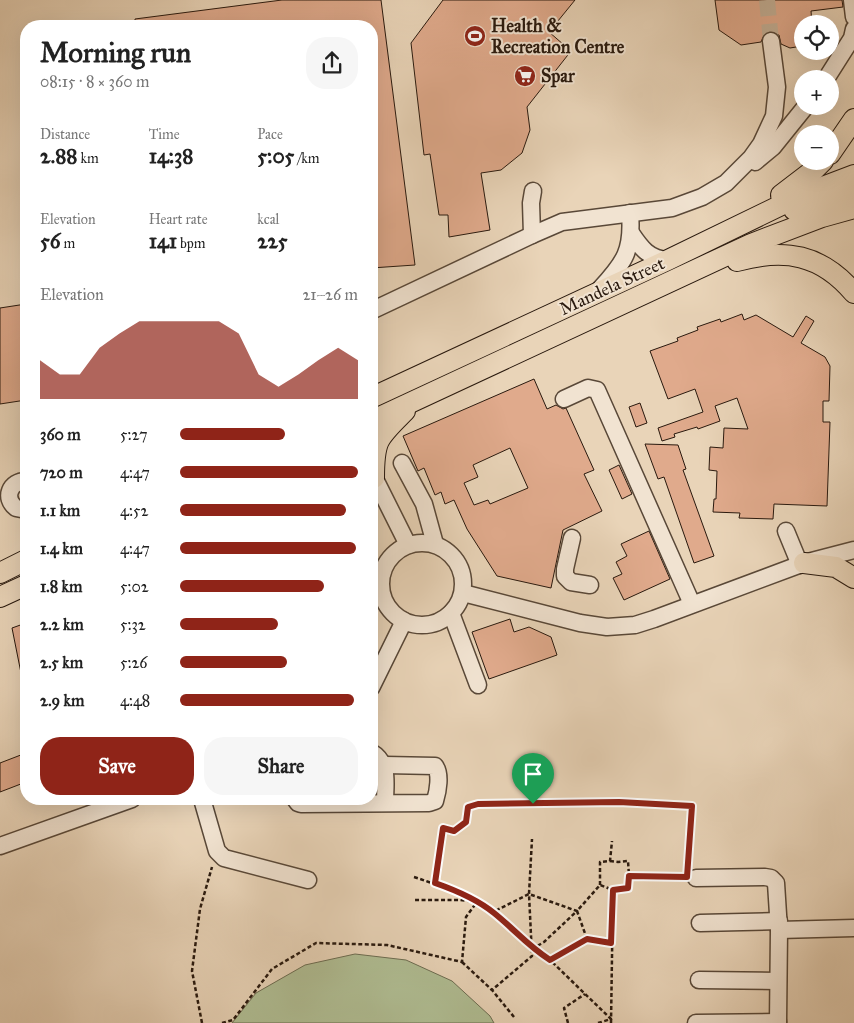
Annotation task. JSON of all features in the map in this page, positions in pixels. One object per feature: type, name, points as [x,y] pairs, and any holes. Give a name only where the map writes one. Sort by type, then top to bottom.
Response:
[{"type":"main road","points":[[839,141],[854,119]]},
{"type":"main road","points":[[741,224],[813,170]]},
{"type":"main road","name":"Mandela Street","points":[[378,392],[596,294],[804,194],[854,175]]},
{"type":"main road","points":[[741,224],[854,192]]},
{"type":"main road","name":"Mandela Street","points":[[378,418],[752,244],[822,217],[854,208]]},
{"type":"main road","points":[[682,276],[752,256],[782,254],[805,259],[830,269],[854,293]]},
{"type":"main road","points":[[378,441],[413,402]]},
{"type":"main road","points":[[802,564],[836,567],[854,578]]},
{"type":"main road","points":[[0,597],[20,588]]},
{"type":"street","points":[[852,0],[854,17]]},
{"type":"street","points":[[832,70],[852,38],[854,29]]},
{"type":"street","points":[[734,176],[761,144],[774,116],[777,87],[771,40]]},
{"type":"street","points":[[378,308],[562,222],[672,208],[690,202],[715,190],[756,161],[773,147],[799,115]]},
{"type":"street","points":[[532,235],[531,203],[533,191]]},
{"type":"street","points":[[596,294],[621,265],[628,250],[631,233],[630,213]]},
{"type":"street","points":[[631,233],[646,253],[657,259],[668,260]]},
{"type":"street","points":[[564,399],[588,388],[597,390],[692,604]]},
{"type":"street","points":[[402,463],[424,504],[435,544]]},
{"type":"street","points":[[20,482],[12,486],[9,496],[16,508],[20,509]]},
{"type":"street","points":[[378,487],[408,545]]},
{"type":"street","points":[[786,531],[802,564]]},
{"type":"street","points":[[572,538],[564,569],[565,576],[571,582],[590,585]]},
{"type":"street","points":[[378,579],[389,560],[397,551],[408,545],[421,542],[435,544],[446,550],[462,569],[464,581],[463,593],[457,607],[447,617],[433,624],[419,625],[404,621],[389,608],[378,587]]},
{"type":"street","points":[[463,593],[580,623],[607,627],[635,625],[802,564],[854,550]]},
{"type":"street","points":[[451,613],[478,685]]},
{"type":"street","points":[[378,674],[404,621]]},
{"type":"street","points":[[378,756],[384,765],[384,802]]},
{"type":"street","points":[[378,802],[433,802],[437,795],[437,770],[433,766],[384,765]]},
{"type":"street","points":[[0,846],[115,805]]},
{"type":"street","points":[[204,805],[217,851],[224,858],[308,880]]},
{"type":"street","points":[[690,874],[771,878],[777,886],[779,926],[778,1023],[696,1022]]},
{"type":"street","points":[[700,923],[854,928]]},
{"type":"street","points":[[699,980],[778,981]]},
{"type":"path","points":[[435,883],[443,828],[454,831],[466,822],[468,807],[478,804],[619,802],[692,806],[690,874],[629,876]]},
{"type":"path","points":[[492,990],[532,956],[530,894],[532,839]]},
{"type":"path","points":[[610,861],[612,841]]},
{"type":"path","points":[[202,1023],[192,971],[200,909],[217,851]]},
{"type":"path","points":[[532,948],[544,942],[577,911],[600,885],[600,862],[628,861],[628,888],[613,890],[600,885]]},
{"type":"path","points":[[414,877],[435,883],[478,902],[493,912],[532,948],[550,960],[611,1019]]},
{"type":"path","points":[[611,1023],[613,890]]},
{"type":"path","points":[[493,912],[530,894],[577,911]]},
{"type":"path","points":[[412,900],[478,902]]},
{"type":"path","points":[[462,962],[466,917],[478,902]]},
{"type":"path","points":[[577,911],[587,939]]},
{"type":"path","points":[[550,960],[587,939],[611,943]]},
{"type":"path","points":[[222,1023],[234,1020],[272,968],[316,943],[387,945],[462,962],[492,990],[514,1017]]},
{"type":"path","points":[[568,1023],[564,1008],[585,994]]},
{"type":"path","points":[[598,1023],[611,1019]]},
{"type":"green space","points":[[355,954],[406,960],[452,981],[490,1016],[494,1023],[232,1023],[256,993],[305,965]]},
{"type":"building","points":[[282,0],[381,0],[415,265],[378,268],[378,20],[135,19]]},
{"type":"building","points":[[443,0],[575,0],[549,32],[571,51],[527,107],[530,130],[522,153],[501,170],[481,173],[490,230],[449,237],[448,215],[439,215],[430,154],[424,155],[411,43]]},
{"type":"building","points":[[715,0],[842,0],[843,7],[811,11],[811,15],[794,15],[794,47],[790,48],[781,44],[779,35],[770,31],[765,33],[761,42],[741,45],[719,30]]},
{"type":"building","points":[[20,305],[20,401],[0,404],[0,308]]},
{"type":"building","points":[[742,314],[744,320],[756,315],[793,337],[806,316],[814,321],[801,343],[825,357],[830,366],[829,401],[823,401],[823,422],[830,422],[827,506],[774,504],[773,519],[739,518],[740,513],[713,512],[714,499],[716,499],[717,471],[709,470],[710,447],[723,448],[724,428],[748,429],[737,398],[715,406],[720,421],[698,429],[697,427],[674,434],[675,437],[662,441],[658,428],[703,412],[695,389],[668,399],[650,351],[678,341],[677,338],[698,330],[697,327],[720,319],[721,322]]},
{"type":"building","points":[[534,379],[547,409],[556,405],[563,409],[566,408],[594,470],[584,474],[602,511],[563,530],[551,588],[497,576],[467,529],[454,500],[445,504],[441,492],[435,495],[424,468],[418,471],[403,436]],"holes":[[[510,448],[528,488],[490,504],[488,500],[474,505],[464,483],[478,477],[473,465]]]},
{"type":"building","points":[[640,403],[647,423],[636,427],[629,407]]},
{"type":"building","points":[[645,444],[678,445],[686,469],[683,470],[714,556],[694,563],[664,477],[658,479]]},
{"type":"building","points":[[619,465],[632,494],[622,499],[609,470]]},
{"type":"building","points":[[649,531],[670,579],[624,600],[613,578],[622,574],[616,562],[627,556],[621,544]]},
{"type":"building","points":[[510,619],[514,632],[529,627],[551,637],[557,655],[489,679],[472,632]]},
{"type":"building","points":[[20,625],[20,668],[12,628]]},
{"type":"building","points":[[20,755],[20,784],[0,792],[0,763]]},
{"type":"tunnel","points":[[767,0],[771,41]]},
{"type":"place","name":"Health & Recreation Centre","points":[[475,36]]},
{"type":"place","name":"Spar","points":[[525,76]]},
{"type":"route","points":[[619,802],[692,806],[687,877],[629,876],[628,888],[613,890],[611,943],[587,939],[550,960],[532,948],[493,912],[478,902],[435,883],[443,828],[454,831],[466,822],[468,807],[478,804],[533,804],[619,802]]}]
